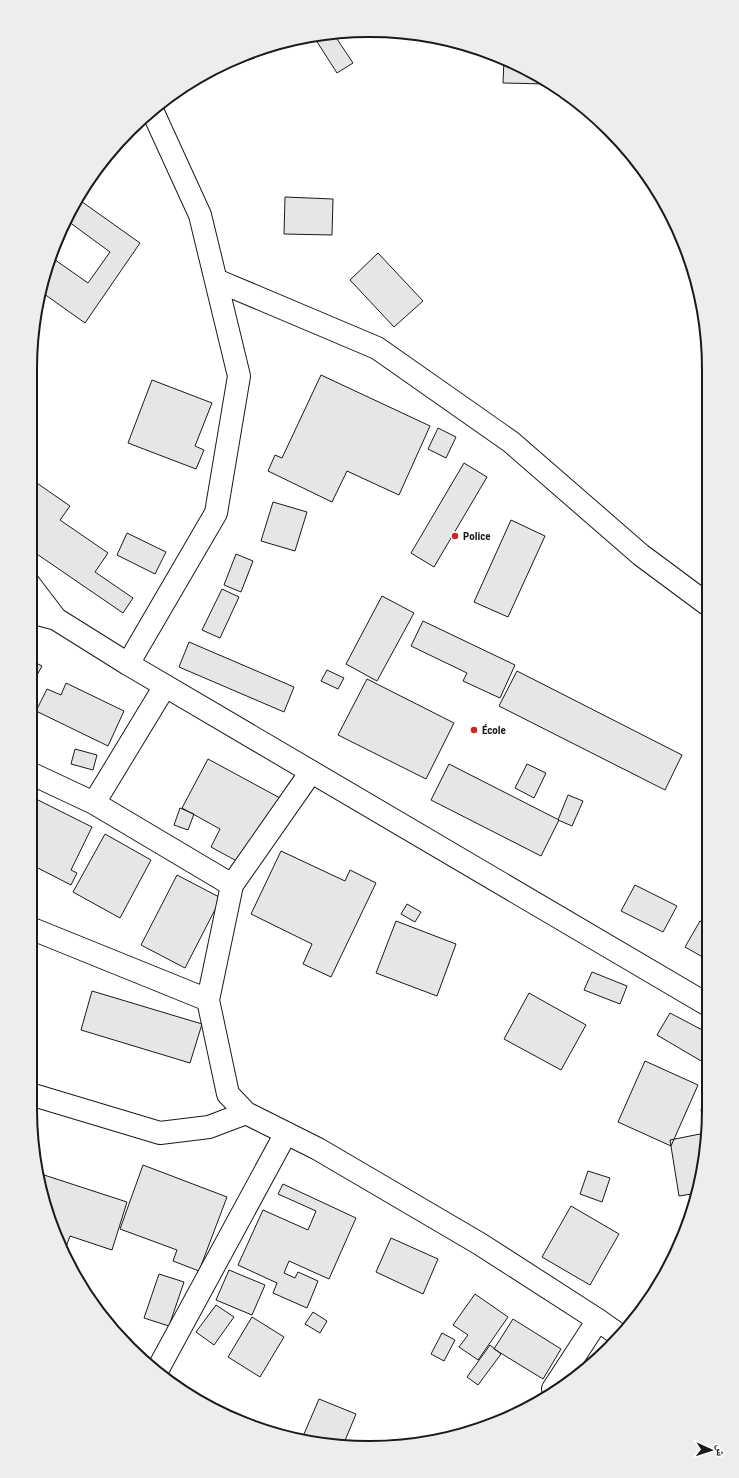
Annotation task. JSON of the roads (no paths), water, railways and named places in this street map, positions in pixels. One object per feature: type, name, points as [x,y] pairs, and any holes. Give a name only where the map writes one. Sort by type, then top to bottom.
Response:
[{"type":"street","points":[[128,664],[216,513],[239,376],[200,215],[155,116]]},
{"type":"street","points":[[216,280],[377,348],[511,442],[641,555],[702,600]]},
{"type":"street","points":[[37,594],[56,619]]},
{"type":"street","points":[[37,614],[56,619],[165,686],[702,1001]]},
{"type":"street","points":[[94,803],[165,686]]},
{"type":"street","points":[[311,772],[232,885],[208,1000],[228,1094],[246,1114],[286,1132],[318,1149],[480,1244],[615,1332]]},
{"type":"street","points":[[37,775],[94,803],[232,885]]},
{"type":"street","points":[[37,931],[208,1000]]},
{"type":"street","points":[[37,1096],[160,1133],[209,1127],[246,1114]]},
{"type":"street","points":[[160,1366],[286,1132]]},
{"type":"street","points":[[559,1382],[598,1320]]},
{"type":"place","name":"Police","points":[[455,536]]},
{"type":"place","name":"École","points":[[474,730]]}]
